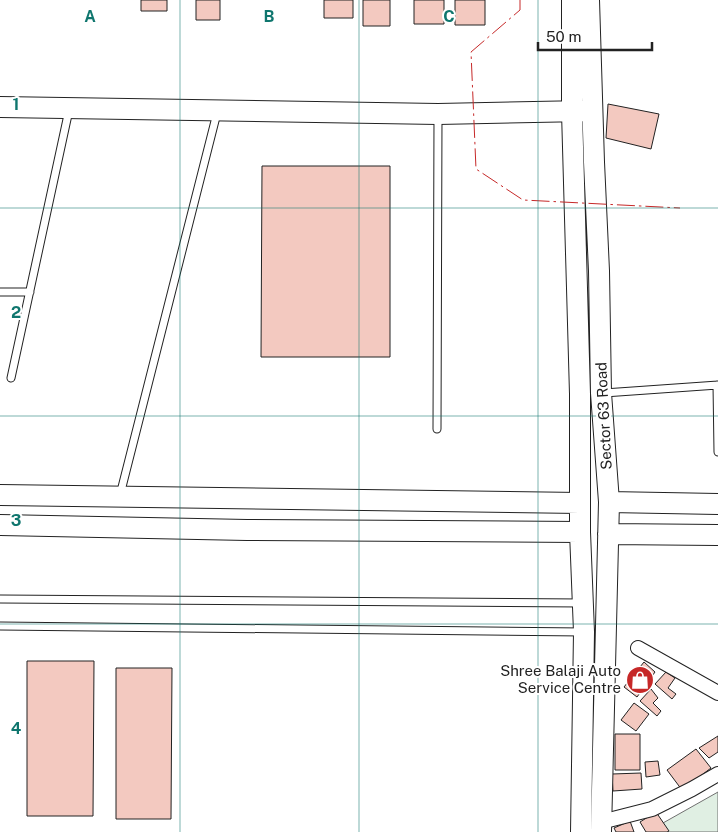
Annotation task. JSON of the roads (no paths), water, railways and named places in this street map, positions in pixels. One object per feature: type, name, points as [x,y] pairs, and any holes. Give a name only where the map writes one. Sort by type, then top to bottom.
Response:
[{"type":"street","name":"Sector 63 Road","points":[[572,0],[572,112],[580,394],[580,532],[584,632],[582,832]]},
{"type":"street","name":"Sector 63 Road","points":[[589,0],[599,271],[601,393],[609,502],[601,827]]},
{"type":"street","points":[[0,107],[217,112],[438,114],[592,110]]},
{"type":"street","points":[[0,495],[120,495],[580,503]]},
{"type":"street","points":[[609,502],[718,504]]},
{"type":"street","points":[[0,525],[257,530],[580,532]]},
{"type":"street","points":[[608,534],[718,534]]},
{"type":"street","points":[[638,648],[718,693]]},
{"type":"street","points":[[601,827],[652,809],[718,774]]},
{"type":"lane","points":[[11,378],[70,109]]},
{"type":"lane","points":[[120,495],[217,112]]},
{"type":"lane","points":[[437,429],[438,114]]},
{"type":"lane","points":[[0,292],[30,292]]},
{"type":"lane","points":[[601,393],[717,385],[718,452]]},
{"type":"lane","points":[[0,599],[583,603]]},
{"type":"lane","points":[[0,626],[584,632]]},
{"type":"place","name":"Shree Balaji Auto Service Centre","points":[[640,680]]}]
